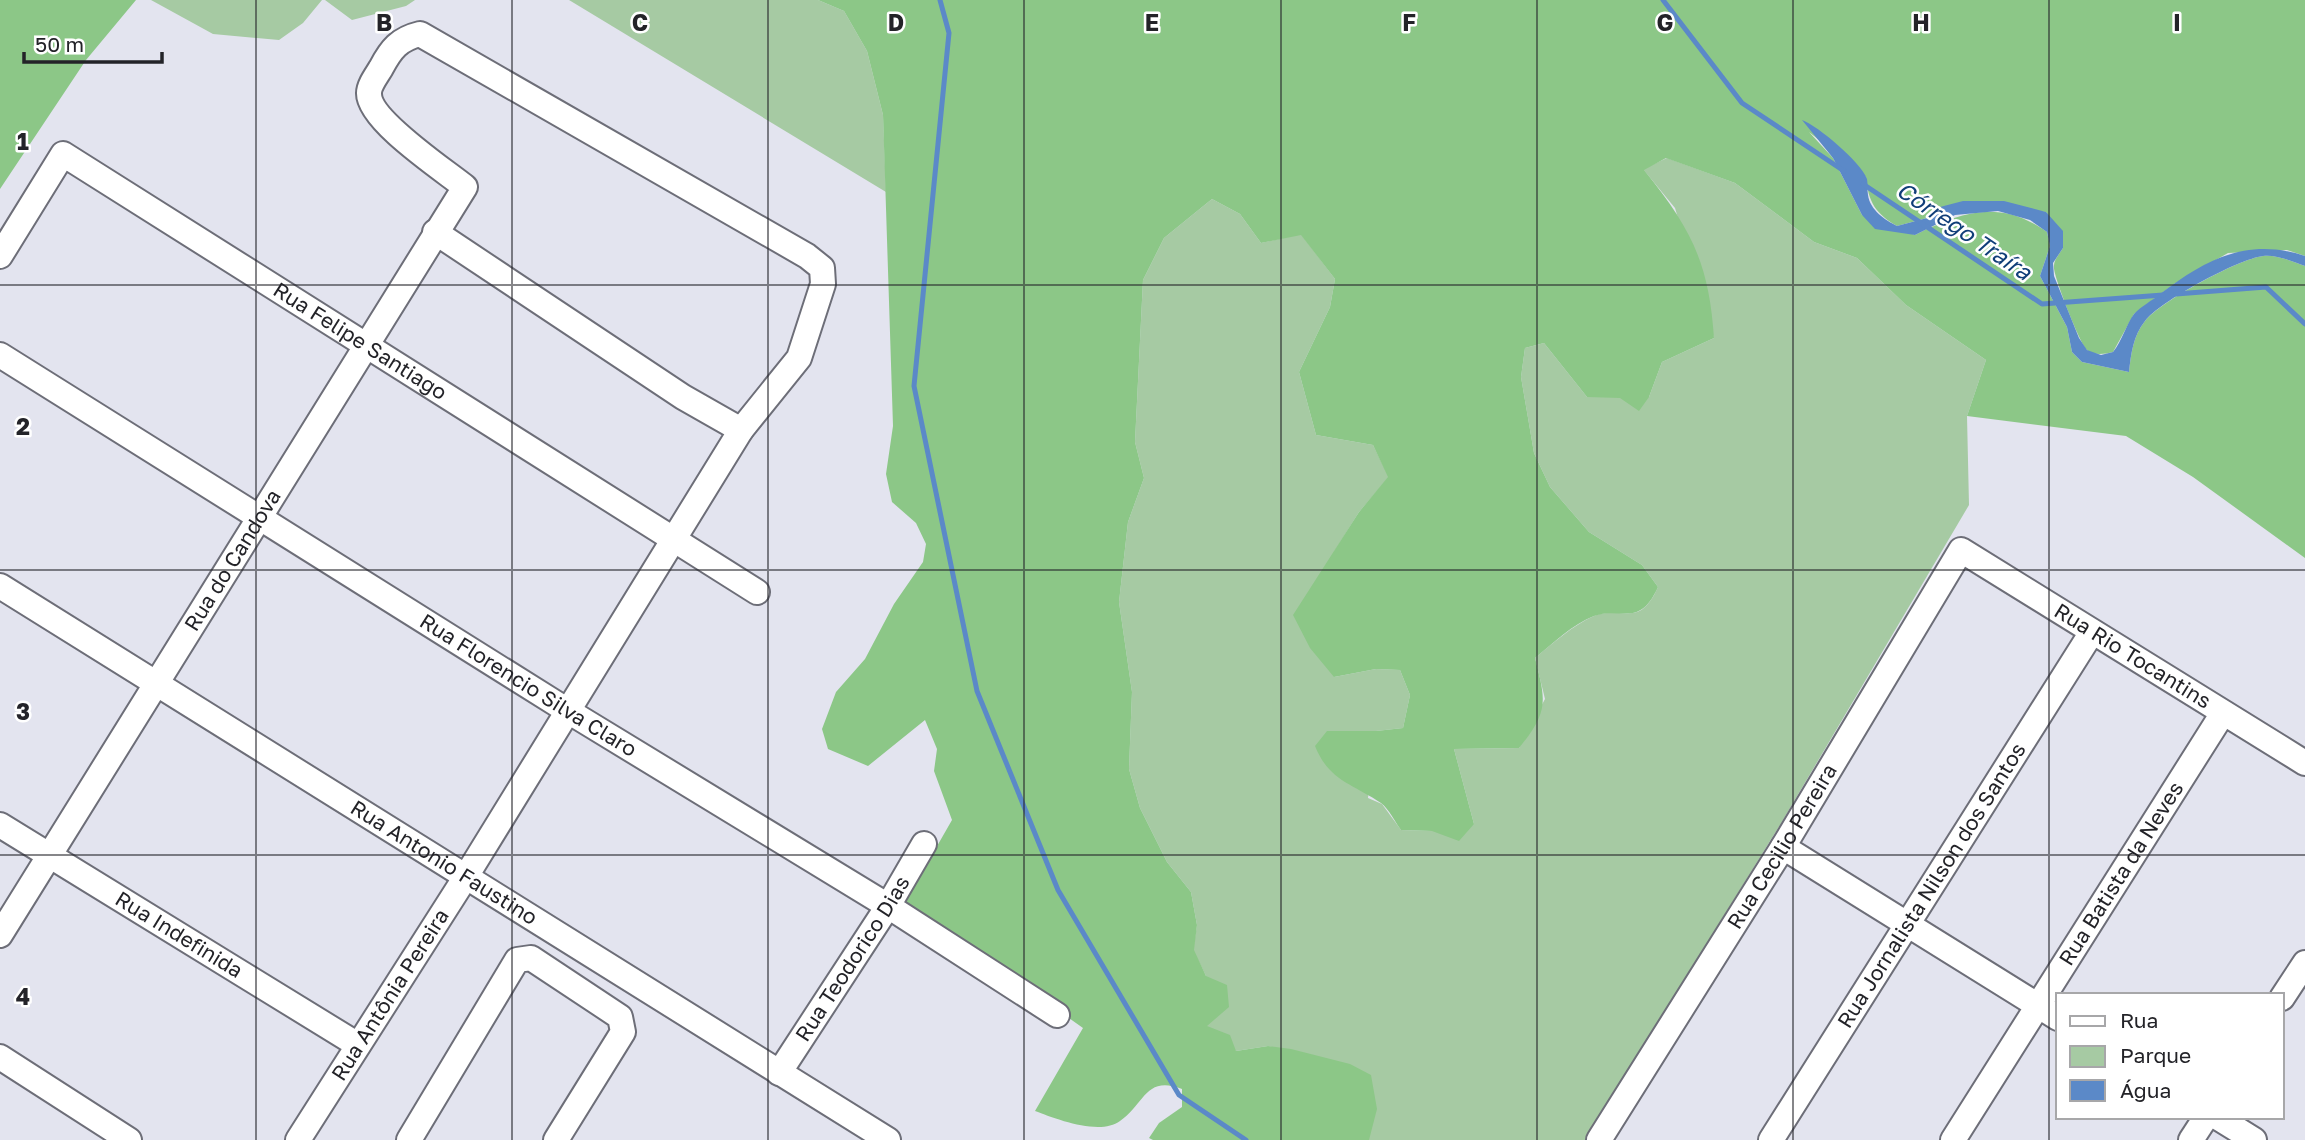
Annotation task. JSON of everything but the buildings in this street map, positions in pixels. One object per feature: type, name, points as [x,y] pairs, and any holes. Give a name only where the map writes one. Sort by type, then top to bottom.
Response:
[{"type":"street","name":"Rua Antônia Pereira","points":[[298,1140],[465,878],[741,430],[799,358],[823,284],[822,268],[807,256],[420,34],[404,38],[391,50],[369,91],[371,103],[385,122],[465,187]]},
{"type":"street","name":"Rua Felipe Santiago","points":[[0,256],[63,154],[757,592]]},
{"type":"street","name":"Rua do Candova","points":[[0,935],[157,685],[258,517],[369,346],[435,232],[465,187]]},
{"type":"street","points":[[435,232],[683,397],[741,430]]},
{"type":"street","name":"Rua Florencio Silva Claro","points":[[0,355],[568,711],[888,906],[1056,1015]]},
{"type":"street","name":"Rua Rio Tocantins","points":[[1961,550],[2305,763]]},
{"type":"street","name":"Rua Cecilio Pereira","points":[[1599,1140],[1783,847],[1961,550]]},
{"type":"street","name":"Rua Antonio Faustino","points":[[0,586],[888,1140]]},
{"type":"street","name":"Rua Jornalista Nilson dos Santos","points":[[1771,1140],[2092,632]]},
{"type":"street","name":"Rua Batista da Neves","points":[[2059,993],[2223,713]]},
{"type":"street","name":"Rua Indefinida","points":[[0,825],[358,1045]]},
{"type":"street","name":"Rua Teodorico Dias","points":[[779,1073],[888,906],[924,844]]},
{"type":"street","points":[[1783,847],[2048,1012]]},
{"type":"street","points":[[415,1138],[517,960],[523,957],[531,958],[620,1017],[624,1025],[624,1032],[556,1140]]},
{"type":"street","points":[[2284,995],[2305,963]]},
{"type":"street","name":"Rua Batista da Neves","points":[[1952,1140],[2048,1012]]},
{"type":"street","points":[[0,1057],[129,1140]]},
{"type":"street","points":[[2191,1140],[2205,1119]]},
{"type":"street","points":[[2220,1119],[2254,1140]]},
{"type":"green space","points":[[0,0],[136,0],[86,60],[0,189]]},
{"type":"green space","points":[[151,0],[322,0],[303,23],[279,40],[213,34]]},
{"type":"green space","points":[[325,0],[415,0],[406,6],[352,20]]},
{"type":"green space","points":[[569,0],[818,0],[844,11],[867,51],[883,115],[886,192]]},
{"type":"green space","points":[[818,0],[2305,0],[2305,256],[2287,250],[2228,253],[2174,284],[2134,314],[2113,352],[2090,352],[2079,336],[2055,274],[2055,260],[2063,248],[2046,212],[1940,207],[1927,218],[1897,226],[1874,206],[1866,177],[1809,132],[1833,158],[1862,215],[1915,235],[1965,215],[1997,212],[2013,215],[2047,232],[2050,246],[2040,276],[2067,327],[2072,352],[2082,362],[2129,372],[2135,339],[2153,313],[2182,293],[2236,265],[2268,256],[2305,266],[2305,558],[2193,477],[2126,436],[1967,416],[1986,360],[1906,305],[1857,258],[1814,242],[1735,183],[1666,158],[1644,170],[1674,210],[1695,248],[1708,288],[1714,338],[1662,362],[1649,397],[1639,411],[1620,398],[1587,397],[1544,343],[1525,348],[1521,377],[1534,453],[1550,487],[1589,532],[1642,565],[1658,587],[1644,608],[1629,614],[1594,616],[1578,624],[1535,658],[1543,696],[1542,705],[1536,724],[1519,748],[1454,749],[1474,824],[1459,841],[1432,831],[1401,830],[1381,803],[1327,767],[1315,746],[1327,731],[1403,728],[1410,695],[1400,670],[1376,669],[1334,677],[1310,648],[1293,615],[1359,512],[1388,477],[1373,445],[1316,435],[1299,372],[1330,307],[1335,279],[1301,235],[1261,243],[1240,214],[1212,199],[1164,238],[1143,280],[1135,442],[1144,478],[1128,522],[1119,602],[1132,692],[1129,769],[1140,808],[1167,862],[1191,892],[1197,925],[1194,950],[1206,976],[1227,985],[1229,1007],[1207,1026],[1230,1035],[1236,1051],[1268,1046],[1350,1064],[1371,1075],[1377,1109],[1369,1140],[1153,1140],[1149,1138],[1159,1123],[1182,1107],[1182,1089],[1170,1086],[1153,1088],[1120,1121],[1101,1127],[1078,1125],[1035,1111],[1083,1028],[905,902],[952,820],[934,771],[937,749],[925,720],[868,766],[828,749],[822,729],[836,692],[865,659],[894,604],[923,562],[926,544],[916,523],[892,502],[886,474],[893,426],[883,115],[867,51],[844,11]]},
{"type":"green space","points":[[1667,158],[1735,183],[1814,242],[1857,258],[1906,305],[1986,360],[1967,416],[1969,505],[1780,825],[1585,1140],[1369,1140],[1313,1057],[1268,1046],[1236,1051],[1206,1026],[1206,976],[1193,950],[1197,925],[1191,892],[1167,862],[1140,808],[1129,769],[1132,692],[1119,602],[1128,522],[1144,478],[1135,442],[1143,280],[1164,238],[1212,199],[1240,214],[1261,243],[1301,234],[1335,279],[1330,307],[1299,372],[1316,435],[1373,445],[1389,477],[1359,512],[1334,552],[1334,677],[1376,669],[1400,670],[1410,695],[1403,728],[1376,731],[1368,798],[1382,804],[1401,830],[1432,831],[1474,824],[1454,749],[1519,748],[1545,699],[1535,658],[1594,616],[1604,613],[1629,614],[1644,608],[1658,587],[1642,565],[1589,532],[1550,487],[1534,453],[1521,377],[1525,348],[1544,343],[1587,397],[1649,397],[1662,362],[1714,338],[1675,208],[1643,169]]},
{"type":"water","points":[[1802,120],[1828,137],[1857,163],[1867,179],[1869,200],[1875,210],[1897,226],[1927,218],[1940,207],[1963,201],[2004,201],[2046,212],[2063,231],[2063,248],[2053,263],[2054,276],[2079,338],[2087,350],[2101,355],[2113,352],[2134,314],[2177,282],[2211,262],[2246,250],[2265,249],[2305,256],[2305,266],[2268,256],[2236,265],[2182,293],[2145,321],[2135,339],[2129,372],[2082,362],[2072,352],[2067,327],[2040,276],[2050,246],[2047,232],[2030,220],[1998,211],[1955,215],[1915,235],[1875,229],[1862,215],[1833,158]]},
{"type":"waterway","points":[[940,0],[949,33],[914,386],[977,691],[1058,890],[1179,1095],[1246,1140]]},
{"type":"waterway","name":"Córrego Traíra","points":[[1663,0],[1742,103],[1844,171]]},
{"type":"waterway","name":"Córrego Traíra","points":[[1863,184],[2042,304],[2163,295]]},
{"type":"waterway","name":"Córrego Traíra","points":[[2176,294],[2266,287],[2305,324]]}]
